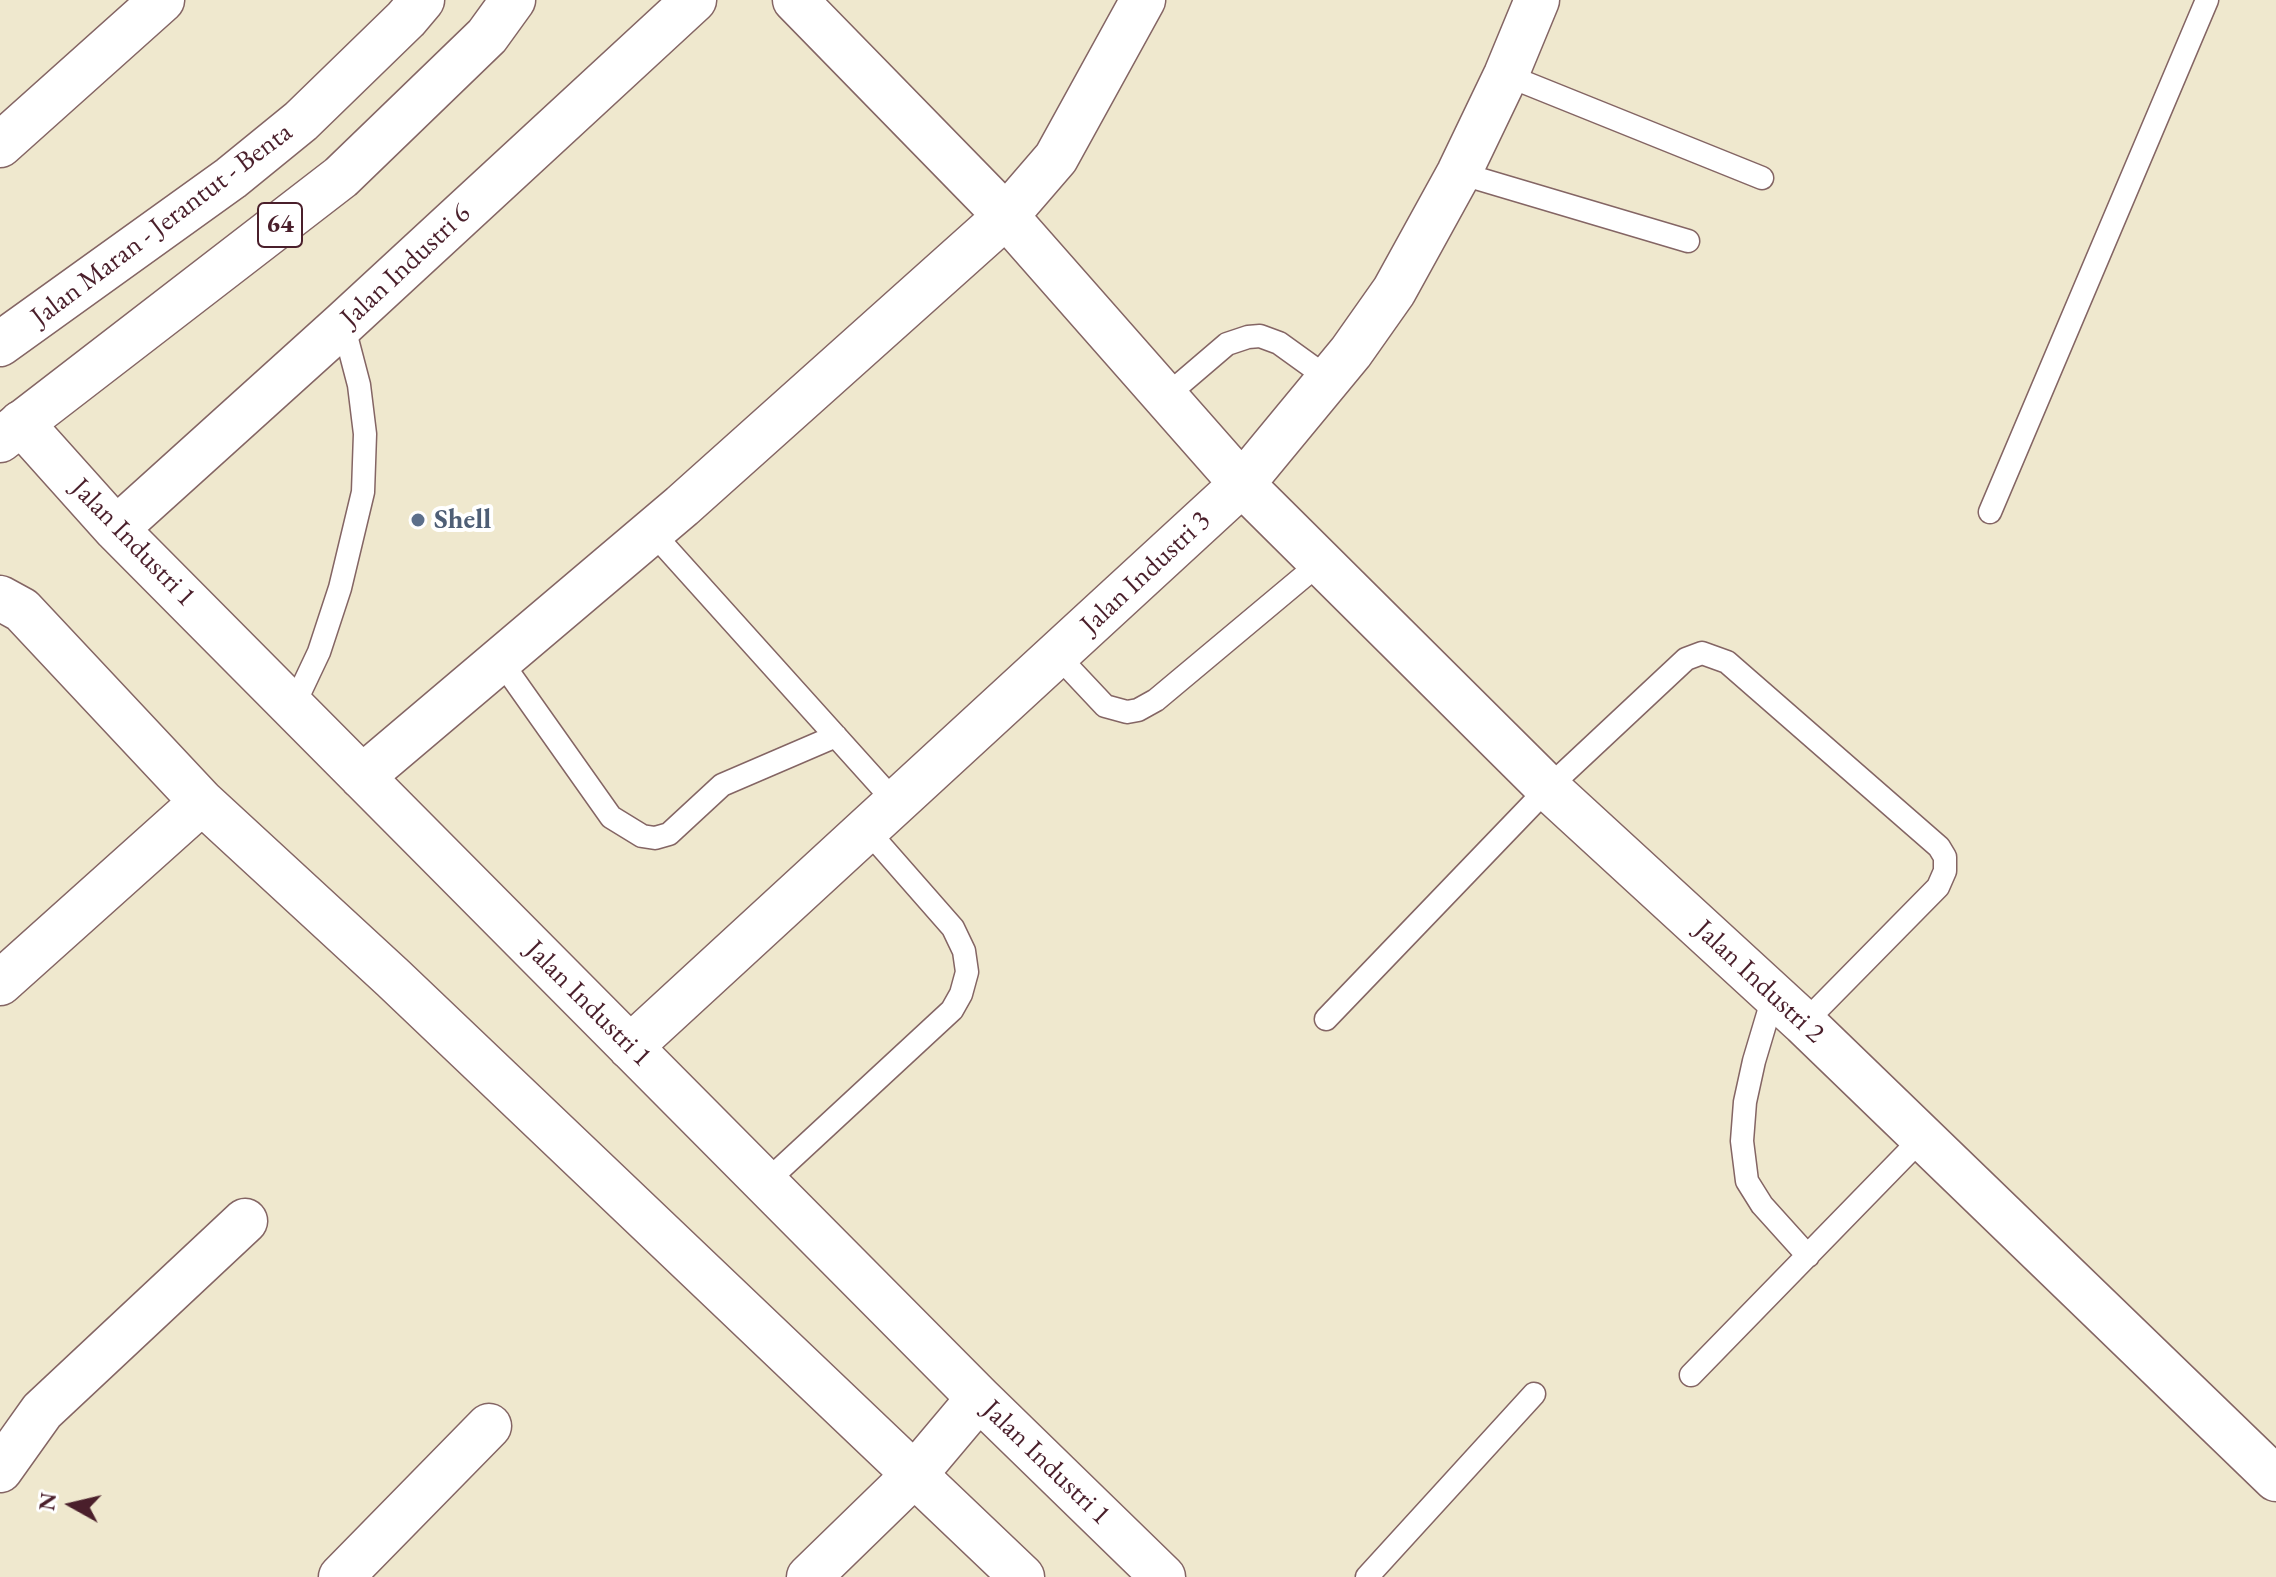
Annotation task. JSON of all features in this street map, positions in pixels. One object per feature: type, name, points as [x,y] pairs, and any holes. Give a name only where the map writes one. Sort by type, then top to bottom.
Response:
[{"type":"street","points":[[8,127],[162,0]]},
{"type":"street","name":"Jalan Maran - Jerantut - Benta","points":[[0,344],[255,159],[301,121],[422,0]]},
{"type":"street","name":"64","points":[[11,432],[341,177],[487,36],[513,0]]},
{"type":"street","name":"Jalan Industri 6","points":[[116,529],[694,0]]},
{"type":"street","name":"Jalan Industri 2","points":[[795,0],[1006,216],[1242,484],[1548,788],[1789,1009],[2276,1479]]},
{"type":"street","points":[[362,777],[652,532],[1006,216],[1056,158],[1143,0]]},
{"type":"street","name":"Jalan Industri 3","points":[[630,1047],[1242,484],[1329,379],[1394,291],[1459,173],[1506,75],[1537,0]]},
{"type":"street","name":"Jalan Industri 1","points":[[11,432],[116,529],[979,1398],[1163,1577]]},
{"type":"street","points":[[0,598],[22,610],[202,802],[393,978],[1022,1577]]},
{"type":"street","points":[[0,983],[202,802]]},
{"type":"street","points":[[0,1470],[42,1411],[245,1221]]},
{"type":"street","points":[[809,1577],[915,1474],[979,1398]]},
{"type":"street","points":[[341,1577],[489,1426]]},
{"type":"lane","points":[[1990,512],[2207,0]]},
{"type":"lane","points":[[1506,75],[1762,178]]},
{"type":"lane","points":[[1459,173],[1688,241]]},
{"type":"lane","points":[[293,707],[319,652],[336,601],[363,492],[365,434],[359,385],[343,324]]},
{"type":"lane","points":[[1165,397],[1227,344],[1248,337],[1260,336],[1279,343],[1329,379]]},
{"type":"lane","points":[[652,532],[836,736],[964,951],[967,972],[961,994],[952,1010],[765,1183]]},
{"type":"lane","points":[[1057,655],[1105,706],[1127,712],[1138,710],[1156,700],[1321,562]]},
{"type":"lane","points":[[1326,1019],[1548,788],[1686,659],[1702,653],[1727,662],[1939,847],[1945,857],[1945,871],[1938,887],[1789,1009],[1745,1102],[1742,1141],[1747,1181],[1762,1205],[1808,1256]]},
{"type":"lane","points":[[500,660],[611,817],[642,836],[655,838],[669,834],[722,785],[836,736]]},
{"type":"lane","points":[[1691,1375],[1923,1137]]},
{"type":"lane","points":[[1367,1577],[1534,1394]]},
{"type":"place","name":"Shell","points":[[418,520]]}]
